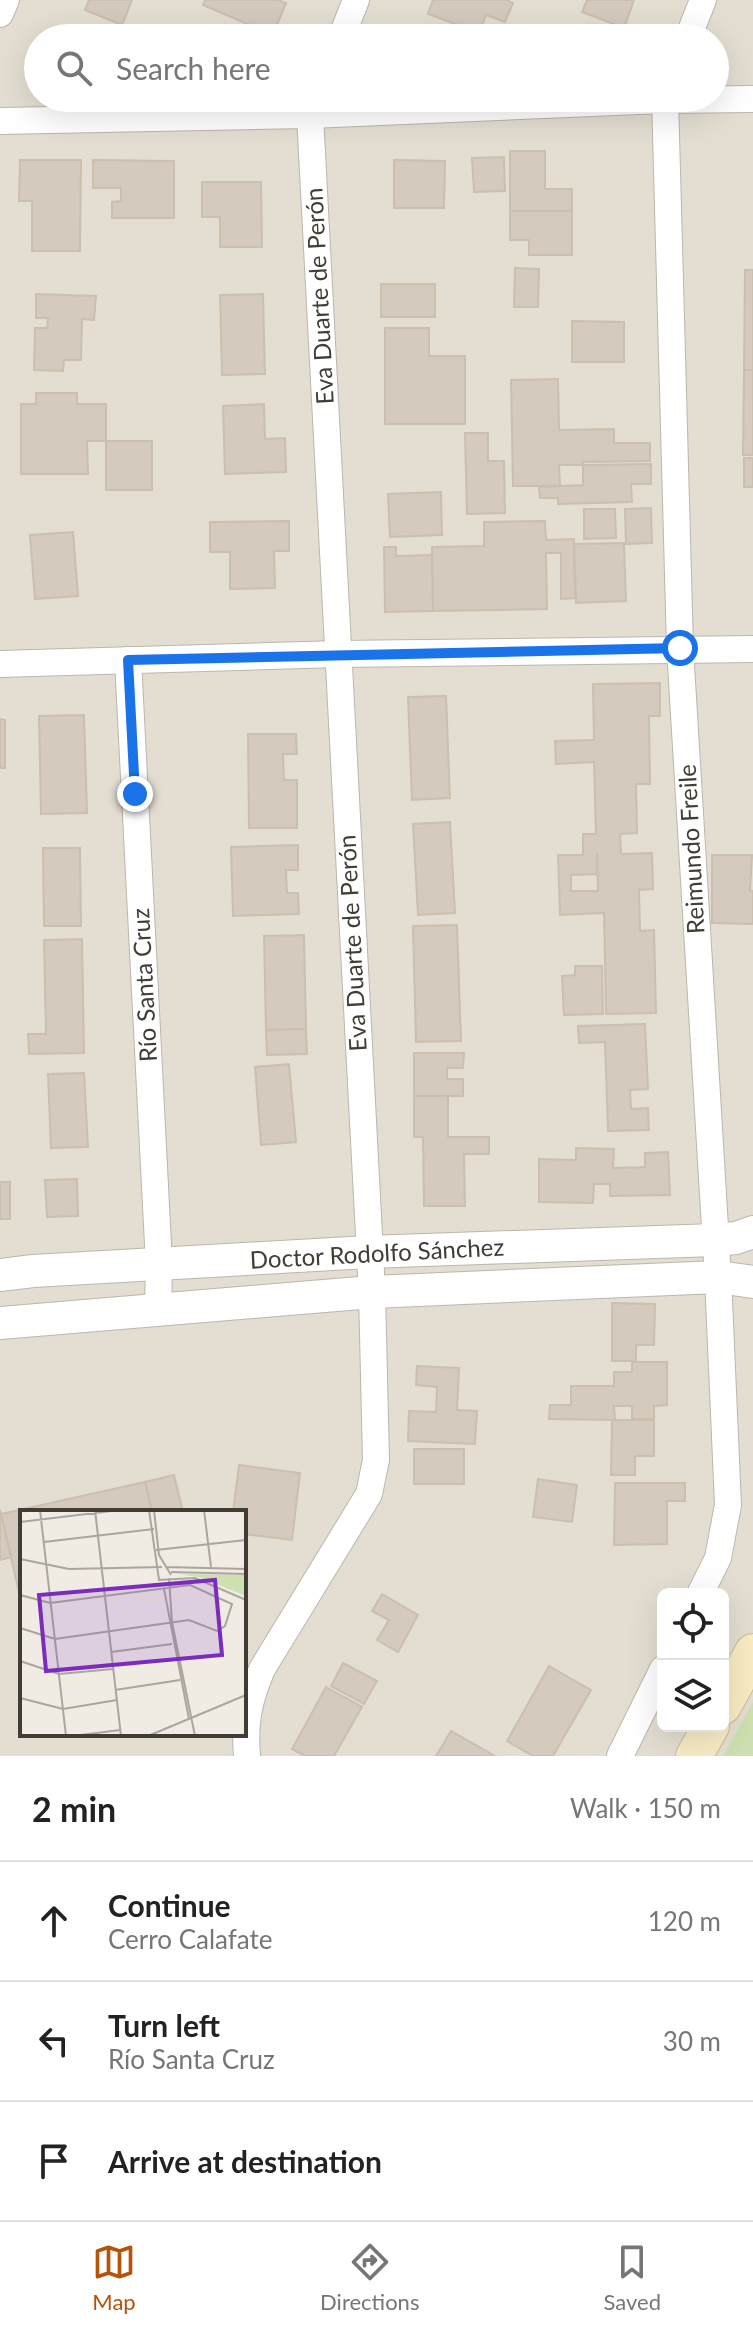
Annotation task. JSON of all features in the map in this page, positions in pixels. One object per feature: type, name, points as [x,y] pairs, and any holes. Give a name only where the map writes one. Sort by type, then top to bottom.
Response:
[{"type":"main road","points":[[729,1695],[753,1652]]},
{"type":"main road","points":[[694,1756],[708,1732]]},
{"type":"street","points":[[0,14],[6,0]]},
{"type":"street","points":[[347,24],[356,0]]},
{"type":"street","points":[[694,24],[703,0]]},
{"type":"street","points":[[729,99],[753,99]]},
{"type":"street","points":[[0,121],[188,112]]},
{"type":"street","name":"Eva Duarte de Perón","points":[[246,1725],[249,1699],[262,1669],[369,1494],[376,1460],[372,1292],[338,654],[314,112]]},
{"type":"street","name":"Reimundo Freile","points":[[664,112],[680,648],[718,1277],[728,1505],[718,1558],[703,1588]]},
{"type":"street","points":[[0,664],[338,654],[753,649]]},
{"type":"street","name":"Río Santa Cruz","points":[[128,660],[159,1264],[158,1310]]},
{"type":"street","name":"Doctor Rodolfo Sánchez","points":[[0,1275],[368,1252],[715,1240],[753,1232]]},
{"type":"street","name":"Doctor Rodolfo Sánchez","points":[[0,1323],[372,1292],[718,1277],[753,1282]]},
{"type":"street","points":[[620,1756],[657,1681]]},
{"type":"street","name":"Eva Duarte de Perón","points":[[245,1736],[247,1756]]},
{"type":"shaded area","points":[[0,0],[753,0],[753,1756],[0,1756]]},
{"type":"green space","points":[[753,1702],[753,1756],[723,1756]]},
{"type":"building","points":[[89,0],[132,0],[122,24],[85,10]]},
{"type":"building","points":[[205,0],[278,0],[286,3],[277,24],[247,24],[203,5]]},
{"type":"building","points":[[433,0],[506,0],[513,3],[505,22],[486,15],[482,24],[455,24],[428,14]]},
{"type":"building","points":[[587,0],[634,0],[625,24],[614,24],[582,12]]},
{"type":"building","points":[[510,151],[545,151],[545,189],[572,189],[572,211],[510,211]]},
{"type":"building","points":[[504,157],[505,191],[474,192],[472,158]]},
{"type":"building","points":[[20,160],[81,160],[80,251],[32,251],[32,201],[19,201]]},
{"type":"building","points":[[93,160],[174,161],[174,218],[112,218],[112,202],[121,201],[121,188],[93,188]]},
{"type":"building","points":[[394,160],[445,161],[444,208],[394,208]]},
{"type":"building","points":[[202,182],[261,182],[262,247],[220,247],[220,217],[202,217]]},
{"type":"building","points":[[510,211],[572,211],[572,255],[529,255],[529,240],[510,240]]},
{"type":"building","points":[[515,268],[539,269],[538,307],[514,307]]},
{"type":"building","points":[[745,270],[753,270],[753,370],[744,370]]},
{"type":"building","points":[[381,284],[435,284],[435,317],[381,317]]},
{"type":"building","points":[[36,294],[96,296],[94,320],[82,319],[81,360],[64,360],[63,371],[34,370],[35,328],[47,328],[48,318],[36,318]]},
{"type":"building","points":[[263,294],[265,374],[222,375],[220,295]]},
{"type":"building","points":[[572,321],[624,322],[624,362],[572,362]]},
{"type":"building","points":[[385,328],[429,328],[429,356],[465,356],[465,424],[385,424]]},
{"type":"building","points":[[744,370],[753,370],[753,455],[743,455]]},
{"type":"building","points":[[558,379],[559,430],[614,429],[614,443],[650,443],[650,461],[559,465],[560,486],[513,486],[511,380]]},
{"type":"building","points":[[36,393],[77,393],[77,404],[106,404],[106,441],[87,441],[88,474],[21,474],[21,404],[36,404]]},
{"type":"building","points":[[264,404],[265,439],[285,438],[286,472],[225,474],[223,406]]},
{"type":"building","points":[[465,433],[488,433],[488,461],[504,461],[505,513],[467,514]]},
{"type":"building","points":[[106,441],[152,441],[152,490],[106,490]]},
{"type":"building","points":[[744,458],[753,458],[753,487],[744,487]]},
{"type":"building","points":[[651,464],[651,484],[631,484],[632,502],[558,504],[558,498],[540,498],[539,487],[583,485],[583,465]]},
{"type":"building","points":[[441,492],[442,535],[390,537],[388,494]]},
{"type":"building","points":[[651,508],[652,543],[626,544],[625,509]]},
{"type":"building","points":[[584,509],[615,509],[616,538],[584,539]]},
{"type":"building","points":[[289,521],[289,551],[274,551],[275,588],[230,589],[230,552],[210,552],[210,522]]},
{"type":"building","points":[[545,521],[546,540],[574,539],[575,598],[561,599],[561,553],[546,553],[547,609],[433,611],[432,547],[484,546],[484,522]]},
{"type":"building","points":[[73,532],[78,596],[35,599],[30,535]]},
{"type":"building","points":[[624,543],[626,601],[576,603],[574,544]]},
{"type":"building","points":[[384,547],[396,547],[396,556],[432,555],[433,611],[385,612]]},
{"type":"building","points":[[660,683],[660,716],[649,716],[650,784],[636,784],[637,833],[620,834],[621,854],[652,853],[653,889],[639,890],[640,931],[654,930],[656,1013],[606,1014],[604,913],[560,915],[558,855],[583,855],[583,834],[596,834],[594,762],[556,764],[555,741],[594,740],[593,684]],"holes":[[[597,854],[598,891],[571,891],[571,875],[597,874]]]},
{"type":"building","points":[[446,696],[450,798],[412,800],[408,697]]},
{"type":"building","points":[[84,715],[87,813],[41,814],[39,716]]},
{"type":"building","points":[[0,719],[5,720],[5,768],[0,768]]},
{"type":"building","points":[[248,734],[296,734],[297,754],[283,754],[284,780],[297,780],[297,828],[249,828]]},
{"type":"building","points":[[450,822],[455,913],[418,915],[413,824]]},
{"type":"building","points":[[298,845],[298,870],[286,870],[287,893],[298,893],[299,914],[233,916],[231,847]]},
{"type":"building","points":[[43,848],[80,848],[81,926],[44,926]]},
{"type":"building","points":[[712,855],[752,855],[750,891],[753,891],[753,924],[712,923]]},
{"type":"building","points":[[457,925],[461,1041],[416,1042],[413,926]]},
{"type":"building","points":[[304,935],[306,1029],[266,1030],[264,936]]},
{"type":"building","points":[[82,939],[84,1053],[29,1054],[28,1034],[46,1034],[44,940]]},
{"type":"building","points":[[575,966],[602,966],[603,1014],[564,1015],[562,976],[575,975]]},
{"type":"building","points":[[645,1024],[648,1089],[630,1090],[631,1109],[648,1108],[649,1130],[608,1131],[605,1042],[579,1043],[578,1026]]},
{"type":"building","points":[[306,1029],[307,1054],[267,1055],[266,1030]]},
{"type":"building","points":[[414,1053],[464,1053],[463,1068],[447,1068],[447,1079],[463,1079],[463,1096],[414,1096]]},
{"type":"building","points":[[289,1064],[296,1142],[261,1145],[255,1067]]},
{"type":"building","points":[[84,1073],[88,1147],[51,1148],[48,1074]]},
{"type":"building","points":[[414,1096],[448,1096],[448,1137],[489,1137],[489,1154],[464,1154],[465,1206],[424,1206],[423,1137],[414,1137]]},
{"type":"building","points":[[576,1148],[614,1149],[613,1168],[645,1167],[645,1153],[668,1152],[670,1195],[610,1196],[610,1184],[594,1184],[593,1203],[539,1202],[539,1159],[576,1160]]},
{"type":"building","points":[[77,1179],[78,1216],[47,1217],[45,1180]]},
{"type":"building","points":[[0,1182],[10,1182],[10,1219],[0,1219]]},
{"type":"building","points":[[612,1303],[655,1304],[654,1345],[636,1345],[636,1361],[612,1361]]},
{"type":"building","points":[[632,1362],[667,1362],[667,1405],[654,1406],[654,1419],[632,1419],[632,1406],[614,1406],[615,1420],[549,1419],[550,1405],[571,1405],[571,1386],[614,1386],[614,1372],[632,1372]]},
{"type":"building","points":[[417,1366],[459,1368],[457,1410],[477,1411],[475,1444],[408,1441],[409,1411],[436,1412],[437,1387],[416,1385]]},
{"type":"building","points":[[612,1420],[654,1420],[654,1456],[635,1456],[635,1475],[611,1475]]},
{"type":"building","points":[[414,1449],[464,1449],[464,1484],[414,1484]]},
{"type":"building","points":[[239,1465],[300,1473],[292,1540],[246,1534],[246,1510],[233,1510]]},
{"type":"building","points":[[174,1475],[183,1510],[152,1510],[145,1482]]},
{"type":"building","points":[[538,1479],[577,1485],[572,1522],[533,1517]]},
{"type":"building","points":[[145,1482],[152,1510],[20,1510],[20,1596],[1,1514]]},
{"type":"building","points":[[615,1483],[685,1483],[685,1501],[667,1501],[667,1544],[614,1545]]},
{"type":"building","points":[[0,1510],[11,1557],[0,1560]]},
{"type":"building","points":[[382,1594],[418,1615],[398,1652],[377,1640],[389,1620],[372,1611]]},
{"type":"building","points":[[343,1663],[377,1681],[364,1704],[331,1686]]},
{"type":"building","points":[[549,1666],[591,1690],[553,1756],[533,1756],[507,1741]]},
{"type":"building","points":[[326,1687],[362,1707],[334,1756],[305,1756],[292,1749]]},
{"type":"building","points":[[451,1731],[495,1756],[436,1756]]},
{"type":"route","points":[[135,794],[128,660],[680,648]]}]
